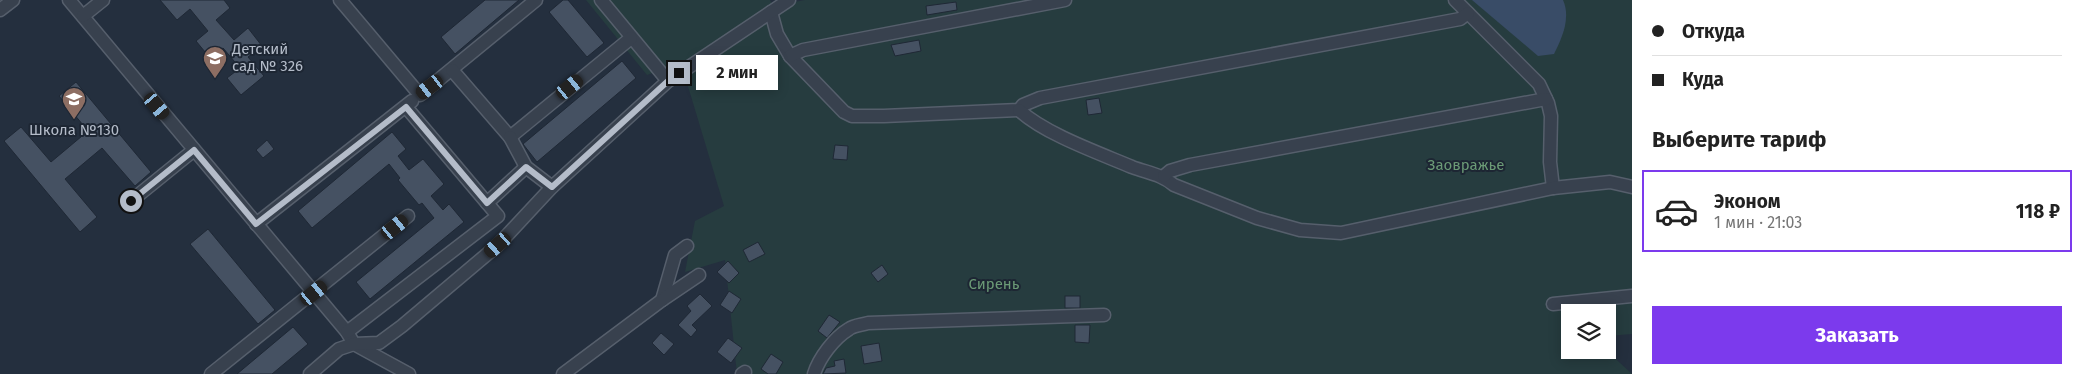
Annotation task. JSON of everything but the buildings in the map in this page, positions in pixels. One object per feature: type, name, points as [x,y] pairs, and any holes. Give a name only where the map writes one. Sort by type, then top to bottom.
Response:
[{"type":"street","points":[[0,10],[13,0]]},
{"type":"street","points":[[69,0],[347,332],[354,344],[409,374]]},
{"type":"street","points":[[82,16],[103,0]]},
{"type":"street","points":[[340,0],[420,95]]},
{"type":"street","points":[[256,224],[406,107],[536,0]]},
{"type":"street","points":[[601,0],[668,81]]},
{"type":"street","points":[[310,374],[339,349],[354,344],[380,343],[402,326],[498,245],[552,187],[668,81],[788,0]]},
{"type":"street","points":[[790,56],[803,50],[1065,0]]},
{"type":"street","points":[[1455,0],[1539,84],[1551,116],[1550,162],[1553,188]]},
{"type":"street","points":[[772,12],[776,34],[790,56],[844,112],[852,116],[1019,110],[1032,102],[1050,96],[1460,19],[1468,13]]},
{"type":"street","points":[[510,137],[631,38]]},
{"type":"street","points":[[452,70],[510,137],[526,167],[552,187]]},
{"type":"street","points":[[1164,176],[1170,171],[1190,164],[1546,99]]},
{"type":"street","points":[[347,332],[498,216],[406,107]]},
{"type":"street","points":[[1019,110],[1026,116],[1064,137],[1134,168],[1164,176],[1174,186],[1257,218],[1300,230],[1340,233],[1553,188],[1610,182],[1632,187]]},
{"type":"street","points":[[131,201],[194,150]]},
{"type":"street","points":[[487,203],[526,167]]},
{"type":"street","points":[[211,374],[408,216]]},
{"type":"street","points":[[662,300],[675,254],[687,246]]},
{"type":"street","points":[[563,374],[662,300],[699,275]]},
{"type":"street","points":[[1553,304],[1632,296]]},
{"type":"street","points":[[814,374],[819,362],[838,338],[850,327],[868,323],[1104,315]]},
{"type":"green space","name":"Заовражье","points":[[586,0],[770,0],[773,6],[805,0],[1632,0],[1632,334],[1616,335],[1616,304],[1561,304],[1561,359],[1616,359],[1632,374],[737,374],[725,260],[685,272],[695,221],[724,206],[681,63],[647,75]]},
{"type":"water","points":[[1472,0],[1563,0],[1566,21],[1554,54],[1538,56]]},
{"type":"place","name":"Детский сад № 326","points":[[215,79]]},
{"type":"place","name":"Школа №130","points":[[74,120]]},
{"type":"route","points":[[131,201],[171,171],[194,150],[256,224],[406,107],[487,203],[526,167],[552,187],[679,73]]},
{"type":"park label","name":"Сирень","points":[[994,284]]}]
